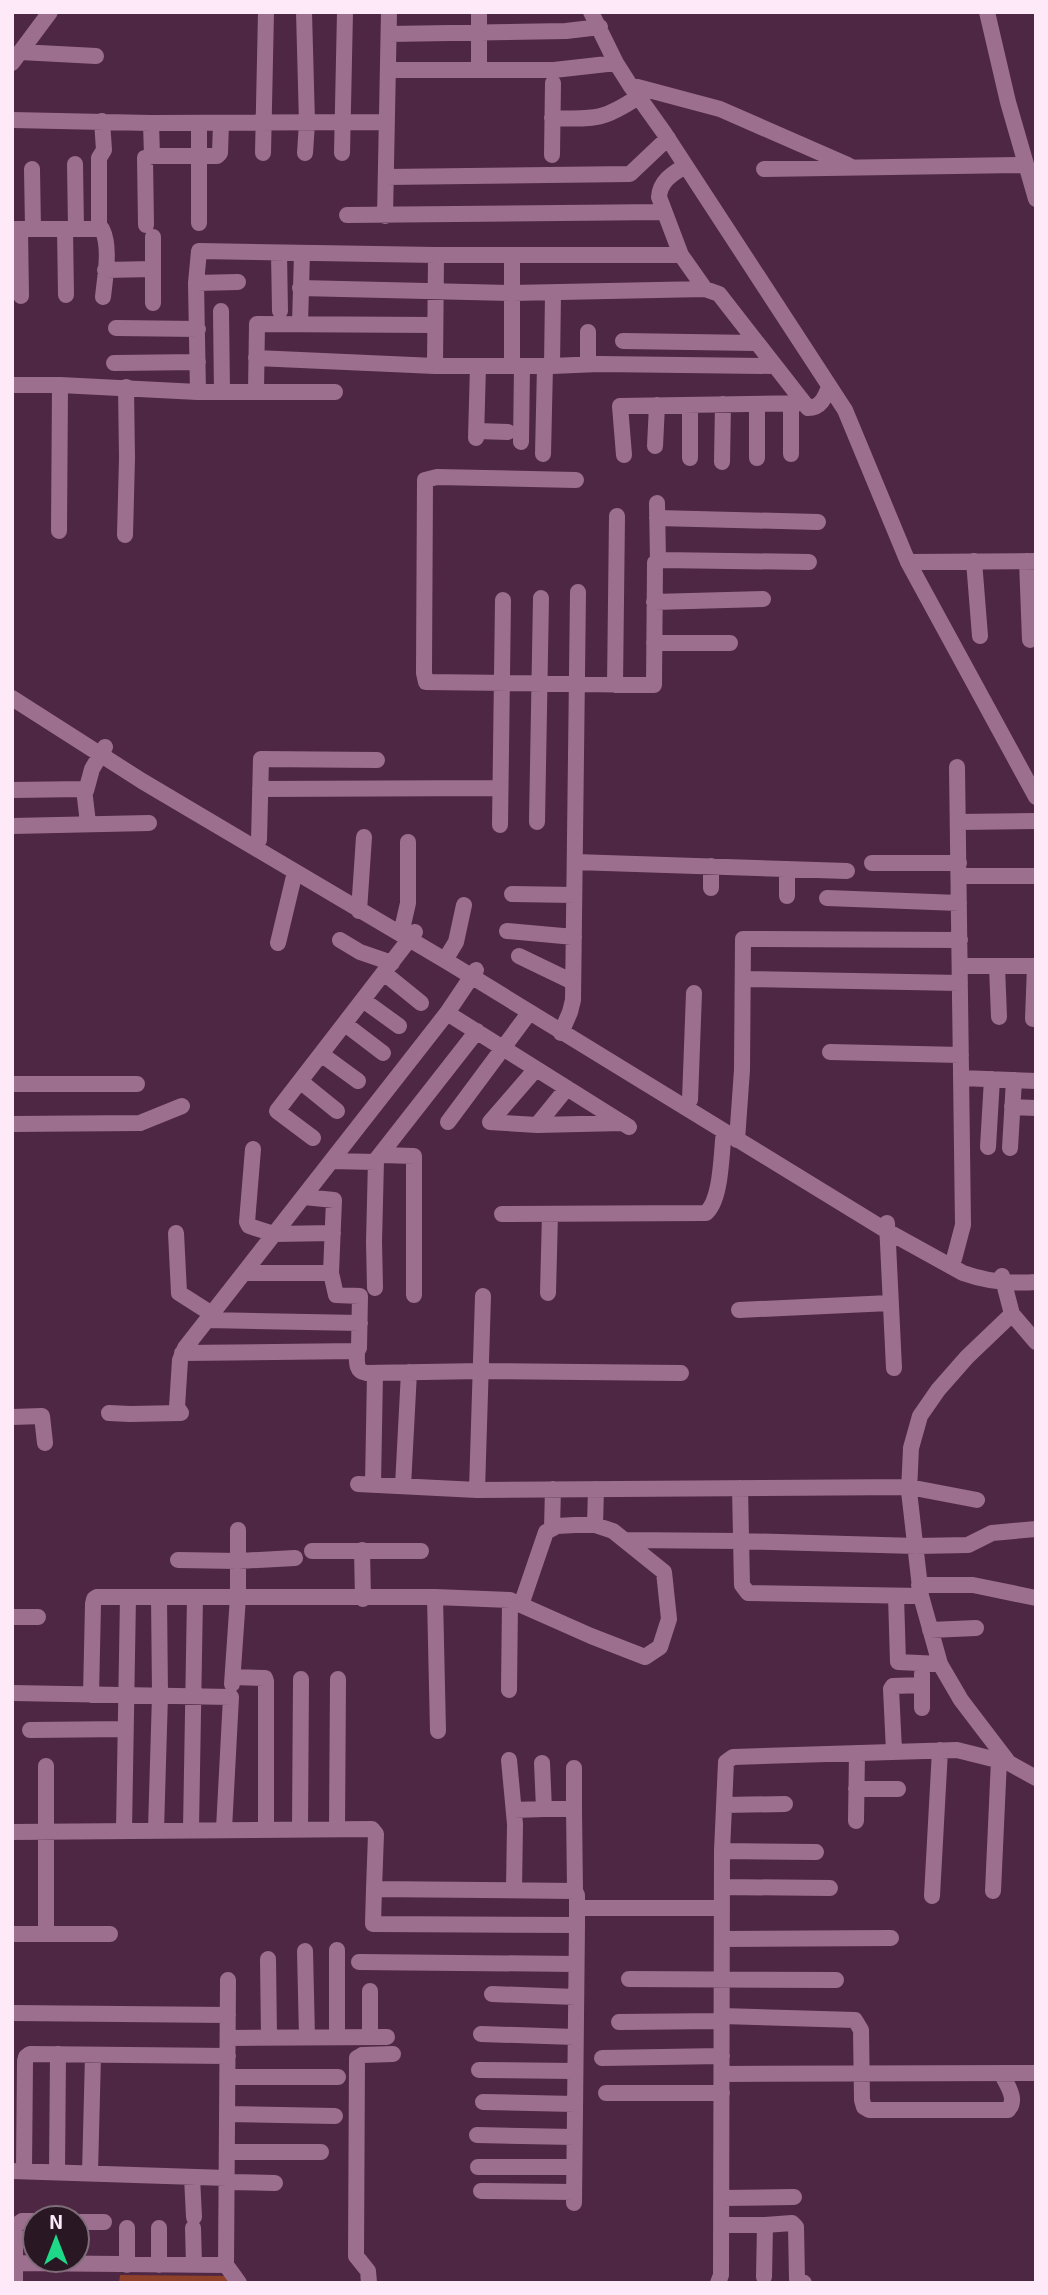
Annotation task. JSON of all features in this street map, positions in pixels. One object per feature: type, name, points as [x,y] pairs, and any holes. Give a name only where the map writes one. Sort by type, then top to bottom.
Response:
[{"type":"street","points":[[16,58],[50,12]]},
{"type":"street","points":[[263,153],[266,12]]},
{"type":"street","points":[[304,12],[307,123],[305,152]]},
{"type":"street","points":[[342,153],[345,12]]},
{"type":"street","points":[[385,216],[389,12]]},
{"type":"street","points":[[479,12],[479,70]]},
{"type":"street","points":[[591,12],[616,63],[845,410],[908,562],[1036,797]]},
{"type":"street","points":[[987,12],[1008,102],[1036,199]]},
{"type":"street","points":[[389,34],[566,31],[600,27]]},
{"type":"street","points":[[16,58],[96,56]]},
{"type":"street","points":[[388,71],[554,70],[616,63]]},
{"type":"street","points":[[552,155],[553,83]]},
{"type":"street","points":[[634,91],[720,108],[854,167]]},
{"type":"street","points":[[552,118],[594,119],[613,114],[634,91]]},
{"type":"street","points":[[12,120],[151,123],[387,122]]},
{"type":"street","points":[[99,229],[99,158],[104,150],[102,121]]},
{"type":"street","points":[[151,123],[152,156]]},
{"type":"street","points":[[199,123],[199,223]]},
{"type":"street","points":[[153,303],[145,158],[217,156],[220,153],[220,123]]},
{"type":"street","points":[[386,177],[630,174],[668,138]]},
{"type":"street","points":[[66,295],[75,164]]},
{"type":"street","points":[[764,169],[1026,165]]},
{"type":"street","points":[[685,166],[669,176],[660,188],[659,197],[681,255],[705,289]]},
{"type":"street","points":[[20,296],[22,229],[32,169]]},
{"type":"street","points":[[347,215],[663,212]]},
{"type":"street","points":[[22,229],[99,229],[104,233],[103,297]]},
{"type":"street","points":[[198,392],[198,252],[681,255]]},
{"type":"street","points":[[279,253],[280,311]]},
{"type":"street","points":[[300,324],[302,253]]},
{"type":"street","points":[[435,366],[436,255]]},
{"type":"street","points":[[478,366],[477,434],[514,437],[517,366],[511,293],[512,256]]},
{"type":"street","points":[[105,270],[153,269]]},
{"type":"street","points":[[196,283],[238,282]]},
{"type":"street","points":[[300,288],[511,293],[705,289],[719,294],[774,366],[797,403],[791,454]]},
{"type":"street","points":[[543,454],[554,293]]},
{"type":"street","points":[[221,311],[222,392]]},
{"type":"street","points":[[256,391],[257,324],[435,325]]},
{"type":"street","points":[[116,328],[198,329]]},
{"type":"street","points":[[588,332],[595,369]]},
{"type":"street","points":[[623,341],[755,343]]},
{"type":"street","points":[[256,358],[435,366],[548,366],[595,369],[774,366]]},
{"type":"street","points":[[114,363],[198,362]]},
{"type":"street","points":[[12,385],[126,387],[198,392],[335,392]]},
{"type":"street","points":[[59,531],[60,385]]},
{"type":"street","points":[[125,535],[126,387]]},
{"type":"street","points":[[624,455],[620,406],[797,403],[813,408],[823,402],[829,387]]},
{"type":"street","points":[[722,462],[723,404]]},
{"type":"street","points":[[757,404],[757,458]]},
{"type":"street","points":[[656,446],[657,405]]},
{"type":"street","points":[[690,458],[691,405]]},
{"type":"street","points":[[576,480],[437,477],[425,480],[425,680],[429,684],[654,685],[657,510],[818,522]]},
{"type":"street","points":[[615,685],[617,516]]},
{"type":"street","points":[[658,561],[809,562]]},
{"type":"street","points":[[974,561],[979,636]]},
{"type":"street","points":[[908,562],[1032,561],[1030,640]]},
{"type":"street","points":[[564,1028],[572,1005],[573,982],[578,592]]},
{"type":"street","points":[[537,822],[541,598]]},
{"type":"street","points":[[654,602],[763,599]]},
{"type":"street","points":[[500,825],[503,600]]},
{"type":"street","points":[[654,643],[730,643]]},
{"type":"street","points":[[12,690],[103,751]]},
{"type":"street","points":[[12,698],[251,839],[300,872],[409,933],[963,1273],[1036,1282]]},
{"type":"street","points":[[88,823],[86,790],[92,769],[103,751]]},
{"type":"street","points":[[251,839],[263,758],[377,760]]},
{"type":"street","points":[[954,1258],[963,1225],[957,768]]},
{"type":"street","points":[[260,789],[500,788]]},
{"type":"street","points":[[12,790],[86,790]]},
{"type":"street","points":[[958,822],[1036,821]]},
{"type":"street","points":[[12,826],[149,823]]},
{"type":"street","points":[[360,906],[364,837]]},
{"type":"street","points":[[313,1138],[277,1111],[388,968],[409,933],[408,842]]},
{"type":"street","points":[[575,862],[846,871]]},
{"type":"street","points":[[872,863],[1036,876]]},
{"type":"street","points":[[711,866],[711,888]]},
{"type":"street","points":[[788,869],[788,896]]},
{"type":"street","points":[[278,943],[300,872]]},
{"type":"street","points":[[512,894],[574,895]]},
{"type":"street","points":[[827,898],[959,903]]},
{"type":"street","points":[[447,957],[460,929],[464,905]]},
{"type":"street","points":[[507,931],[574,937]]},
{"type":"street","points":[[502,1214],[706,1213],[712,1208],[733,1134],[742,1070],[743,939],[960,940]]},
{"type":"street","points":[[340,940],[388,968],[421,1003]]},
{"type":"street","points":[[519,956],[573,982]]},
{"type":"street","points":[[744,979],[960,975],[997,966],[1036,966],[1033,1019]]},
{"type":"street","points":[[997,966],[999,1017]]},
{"type":"street","points":[[109,1413],[181,1413],[177,1407],[182,1353],[447,1013],[474,973]]},
{"type":"street","points":[[474,973],[529,1013],[564,1028]]},
{"type":"street","points":[[685,1100],[694,993]]},
{"type":"street","points":[[363,1000],[399,1026]]},
{"type":"street","points":[[447,1013],[477,1031],[626,1125],[490,1122],[537,1069]]},
{"type":"street","points":[[448,1122],[529,1013]]},
{"type":"street","points":[[345,1024],[383,1053]]},
{"type":"street","points":[[375,1288],[378,1159],[477,1031]]},
{"type":"street","points":[[830,1052],[961,1055]]},
{"type":"street","points":[[321,1054],[358,1081]]},
{"type":"street","points":[[961,1078],[1036,1081]]},
{"type":"street","points":[[988,1147],[992,1079]]},
{"type":"street","points":[[1010,1148],[1014,1080]]},
{"type":"street","points":[[300,1081],[337,1111]]},
{"type":"street","points":[[12,1084],[136,1084]]},
{"type":"street","points":[[537,1125],[567,1088]]},
{"type":"street","points":[[12,1124],[140,1123],[182,1106]]},
{"type":"street","points":[[1012,1107],[1036,1108]]},
{"type":"street","points":[[253,1149],[247,1222],[254,1229],[274,1234],[333,1233]]},
{"type":"street","points":[[332,1161],[414,1156],[414,1295]]},
{"type":"street","points":[[304,1197],[334,1200],[331,1273],[337,1295],[360,1296],[357,1351],[361,1372],[681,1373]]},
{"type":"street","points":[[548,1293],[550,1214]]},
{"type":"street","points":[[887,1226],[975,1269],[1002,1279],[1036,1274]]},
{"type":"street","points":[[887,1226],[894,1368]]},
{"type":"street","points":[[176,1233],[179,1293],[210,1317],[360,1323]]},
{"type":"street","points":[[244,1273],[331,1273]]},
{"type":"street","points":[[1002,1279],[1012,1314],[1033,1336]]},
{"type":"street","points":[[477,1490],[483,1296]]},
{"type":"street","points":[[739,1310],[890,1303]]},
{"type":"street","points":[[993,1891],[1004,1761],[961,1700],[940,1664],[920,1591],[909,1487],[911,1448],[920,1416],[960,1365],[1012,1314]]},
{"type":"street","points":[[182,1353],[357,1351]]},
{"type":"street","points":[[403,1486],[409,1372]]},
{"type":"street","points":[[375,1373],[365,1485],[477,1490],[909,1487],[976,1500]]},
{"type":"street","points":[[12,1417],[42,1416],[45,1443]]},
{"type":"street","points":[[740,1488],[742,1585],[748,1593],[896,1596],[973,1586],[1036,1598]]},
{"type":"street","points":[[552,1528],[553,1489]]},
{"type":"street","points":[[595,1525],[596,1489]]},
{"type":"street","points":[[91,1695],[94,1599],[435,1598],[515,1602],[645,1657],[660,1647],[669,1619],[664,1572],[613,1531],[595,1525],[575,1525],[552,1528],[546,1532],[515,1602],[509,1690]]},
{"type":"street","points":[[625,1540],[968,1545],[992,1533],[1036,1529]]},
{"type":"street","points":[[224,1829],[238,1597],[238,1530]]},
{"type":"street","points":[[362,1550],[363,1599]]},
{"type":"street","points":[[312,1551],[421,1551]]},
{"type":"street","points":[[178,1560],[295,1558]]},
{"type":"street","points":[[896,1596],[898,1661],[901,1664],[940,1664]]},
{"type":"street","points":[[124,1830],[128,1597]]},
{"type":"street","points":[[156,1830],[160,1695],[159,1597]]},
{"type":"street","points":[[191,1829],[195,1597]]},
{"type":"street","points":[[435,1598],[438,1731]]},
{"type":"street","points":[[12,1617],[38,1617]]},
{"type":"street","points":[[930,1630],[976,1628]]},
{"type":"street","points":[[922,1664],[922,1708]]},
{"type":"street","points":[[233,1677],[265,1678],[266,1681],[266,1829]]},
{"type":"street","points":[[300,1829],[302,1679]]},
{"type":"street","points":[[337,1829],[338,1679]]},
{"type":"street","points":[[894,1751],[891,1689],[893,1686],[922,1685]]},
{"type":"street","points":[[12,1693],[231,1697]]},
{"type":"street","points":[[30,1730],[125,1729]]},
{"type":"street","points":[[932,1896],[940,1750]]},
{"type":"street","points":[[718,2283],[722,2276],[722,1851],[724,1767],[729,1759],[940,1750],[969,1752],[1004,1761],[1036,1778]]},
{"type":"street","points":[[856,1821],[857,1753]]},
{"type":"street","points":[[509,1760],[514,1810],[514,1890]]},
{"type":"street","points":[[542,1763],[544,1809]]},
{"type":"street","points":[[46,1766],[46,1934]]},
{"type":"street","points":[[481,2191],[574,2198],[577,1908],[573,1768]]},
{"type":"street","points":[[856,1789],[898,1789]]},
{"type":"street","points":[[724,1805],[785,1804]]},
{"type":"street","points":[[514,1810],[574,1809]]},
{"type":"street","points":[[12,1832],[372,1829],[376,1832],[373,1924],[577,1925]]},
{"type":"street","points":[[722,1851],[816,1852]]},
{"type":"street","points":[[722,1887],[830,1888]]},
{"type":"street","points":[[374,1889],[575,1891]]},
{"type":"street","points":[[577,1908],[722,1908]]},
{"type":"street","points":[[12,1934],[110,1934]]},
{"type":"street","points":[[722,1939],[891,1938]]},
{"type":"street","points":[[337,1950],[337,2036]]},
{"type":"street","points":[[305,1951],[307,2037]]},
{"type":"street","points":[[268,1959],[269,2037]]},
{"type":"street","points":[[359,1962],[576,1964]]},
{"type":"street","points":[[629,1979],[836,1980]]},
{"type":"street","points":[[228,1980],[226,2265],[239,2283]]},
{"type":"street","points":[[370,1992],[370,2037]]},
{"type":"street","points":[[492,1994],[576,1997]]},
{"type":"street","points":[[12,2013],[228,2015]]},
{"type":"street","points":[[619,2022],[722,2018],[855,2020],[861,2029],[862,2100],[869,2110],[1008,2110],[1013,2104],[1013,2098],[1001,2073]]},
{"type":"street","points":[[481,2034],[575,2036]]},
{"type":"street","points":[[228,2038],[387,2037]]},
{"type":"street","points":[[228,2056],[30,2054],[26,2057],[18,2171],[192,2177],[275,2183]]},
{"type":"street","points":[[57,2172],[58,2054]]},
{"type":"street","points":[[369,2283],[368,2271],[356,2256],[356,2058],[362,2055],[393,2054]]},
{"type":"street","points":[[90,2173],[93,2055]]},
{"type":"street","points":[[602,2058],[722,2056]]},
{"type":"street","points":[[479,2070],[575,2071]]},
{"type":"street","points":[[722,2074],[1036,2073]]},
{"type":"street","points":[[228,2077],[338,2077]]},
{"type":"street","points":[[606,2093],[722,2093]]},
{"type":"street","points":[[483,2102],[575,2104]]},
{"type":"street","points":[[227,2114],[335,2116]]},
{"type":"street","points":[[477,2135],[574,2137]]},
{"type":"street","points":[[227,2152],[321,2152]]},
{"type":"street","points":[[478,2167],[574,2167]]},
{"type":"street","points":[[192,2177],[194,2265]]},
{"type":"street","points":[[722,2198],[794,2197]]},
{"type":"street","points":[[91,2222],[104,2222]]},
{"type":"street","points":[[722,2225],[792,2223],[796,2227],[797,2279],[804,2283]]},
{"type":"street","points":[[764,2277],[765,2225]]},
{"type":"street","points":[[13,2228],[15,2283]]},
{"type":"street","points":[[127,2228],[127,2265]]},
{"type":"street","points":[[159,2228],[159,2265]]},
{"type":"street","points":[[14,2263],[226,2265]]},
{"type":"shaded area","points":[[120,2275],[232,2276],[232,2283],[119,2283]]}]
